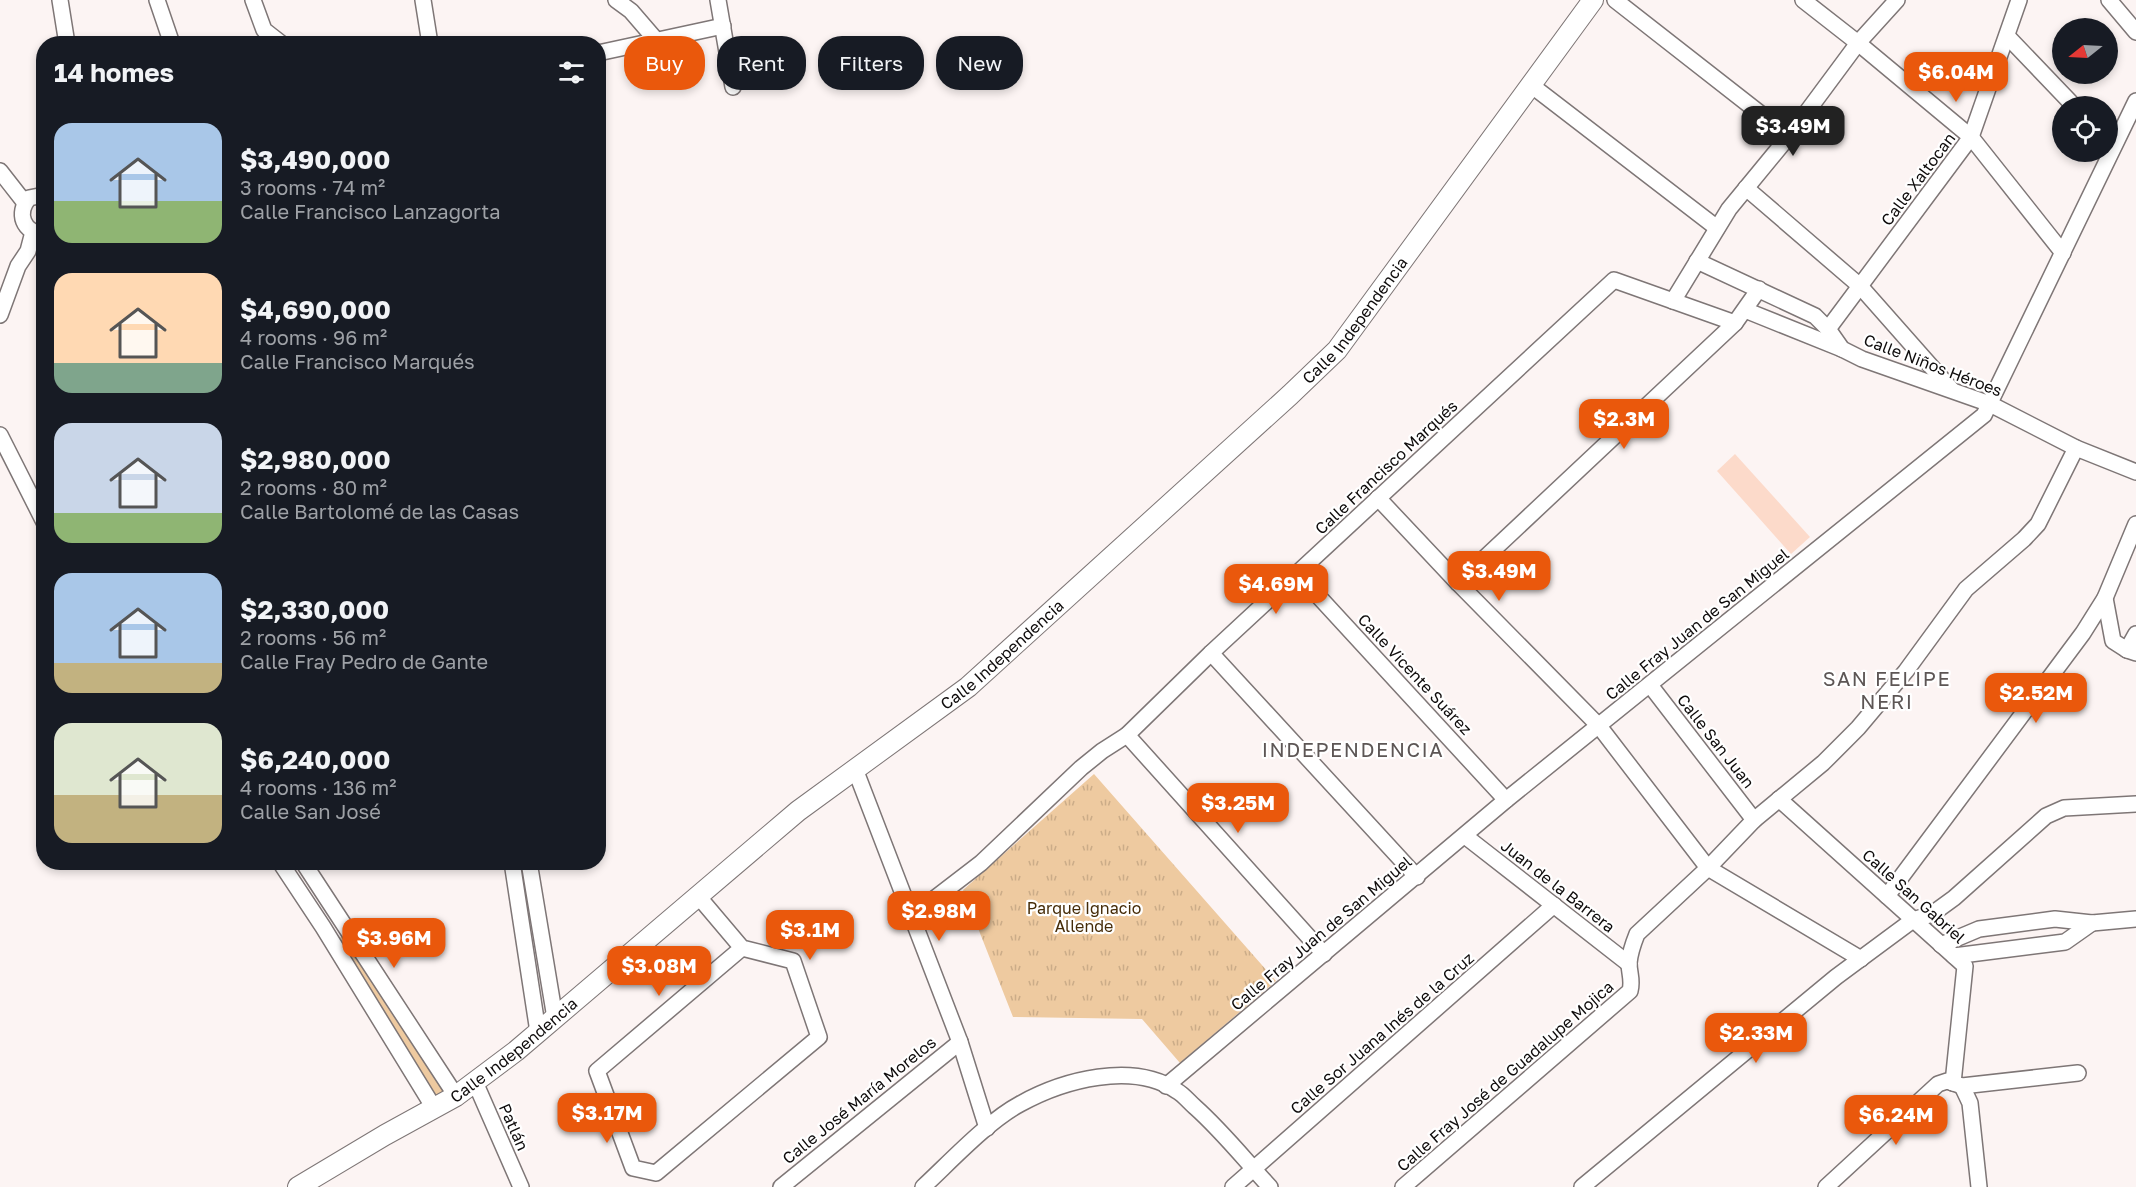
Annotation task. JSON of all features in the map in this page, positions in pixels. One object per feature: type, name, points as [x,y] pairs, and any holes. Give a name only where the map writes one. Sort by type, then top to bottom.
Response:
[{"type":"street","points":[[60,0],[66,36]]},
{"type":"street","points":[[157,0],[169,36]]},
{"type":"street","points":[[253,0],[264,30],[272,36]]},
{"type":"street","points":[[423,0],[429,36]]},
{"type":"street","points":[[616,0],[631,11],[653,36]]},
{"type":"street","points":[[718,0],[725,36]]},
{"type":"street","name":"Calle Independencia","points":[[298,1187],[456,1096],[516,1051],[798,811],[968,687],[1290,395],[1336,350],[1593,0]]},
{"type":"street","points":[[1616,0],[1789,136]]},
{"type":"street","points":[[1803,0],[1971,137],[2062,253]]},
{"type":"street","points":[[1842,350],[1740,316],[1673,301],[1729,209],[1789,136],[1858,43],[1897,0]]},
{"type":"street","name":"Calle Xaltocan","points":[[1828,329],[1971,137],[2019,0]]},
{"type":"street","points":[[2109,0],[2136,32]]},
{"type":"street","points":[[675,36],[723,26]]},
{"type":"street","points":[[2007,36],[2064,96]]},
{"type":"street","points":[[606,51],[624,47]]},
{"type":"street","points":[[1531,85],[1717,228]]},
{"type":"street","name":"Calle Fray Juan de San Miguel","points":[[2118,131],[2136,101]]},
{"type":"street","name":"Calle Fray Juan de San Miguel","points":[[1166,1086],[1506,800],[1984,415],[2062,253],[2102,162]]},
{"type":"street","points":[[0,171],[25,204]]},
{"type":"street","points":[[1746,188],[1860,286],[1953,391]]},
{"type":"street","points":[[36,195],[25,204],[22,216],[27,228],[36,232]]},
{"type":"street","points":[[0,315],[18,266],[36,237]]},
{"type":"street","name":"Calle Niños Héroes","points":[[1697,261],[1815,316],[1828,329],[1842,350],[1990,404],[2076,448],[2136,472]]},
{"type":"street","name":"Calle Francisco Marqués","points":[[912,916],[981,863],[1088,762],[1127,735],[1211,653],[1614,280],[1673,301]]},
{"type":"street","points":[[1458,583],[1740,316],[1759,290]]},
{"type":"street","points":[[0,435],[36,506]]},
{"type":"street","name":"Calle Fray José de Guadalupe Mojica","points":[[1403,1187],[1630,991],[1632,982],[1629,964],[1631,948],[1637,934],[1708,868],[1754,820],[1823,763],[1858,728],[1906,671],[1966,589],[2038,525],[2076,448]]},
{"type":"street","points":[[1378,498],[1599,726],[1708,868],[1861,959]]},
{"type":"street","points":[[1887,896],[2076,643],[2104,598],[2136,524]]},
{"type":"street","name":"Calle Vicente Suárez","points":[[1297,573],[1506,800]]},
{"type":"street","points":[[2104,598],[2113,640],[2131,651],[2136,634]]},
{"type":"street","points":[[1211,653],[1417,877]]},
{"type":"street","name":"Calle San Juan","points":[[1650,685],[1754,820]]},
{"type":"street","points":[[1127,735],[1324,954]]},
{"type":"street","points":[[855,769],[960,1042],[987,1128]]},
{"type":"street","name":"Calle San Gabriel","points":[[1779,799],[1965,966],[1958,1084],[1970,1103],[1979,1187]]},
{"type":"street","points":[[1582,1187],[1836,977],[1912,920],[1932,914],[1954,898],[2046,816],[2064,808],[2136,804]]},
{"type":"street","name":"Juan de la Barrera","points":[[1465,836],[1629,964]]},
{"type":"street","points":[[285,870],[434,1108]]},
{"type":"street","points":[[308,870],[456,1096]]},
{"type":"street","points":[[513,870],[538,1032]]},
{"type":"street","points":[[530,870],[555,1018]]},
{"type":"street","points":[[698,896],[742,948],[793,962],[819,1037],[656,1173],[633,1168],[597,1071],[742,948]]},
{"type":"street","name":"Calle Sor Juana Inés de la Cruz","points":[[1233,1187],[1554,905]]},
{"type":"street","points":[[1941,945],[1979,929],[2055,919],[2092,923],[2136,919]]},
{"type":"street","points":[[1954,956],[2065,942],[2092,923]]},
{"type":"street","points":[[332,942],[350,932]]},
{"type":"street","name":"Calle José María Morelos","points":[[781,1187],[960,1042]]},
{"type":"street","points":[[1826,1187],[1938,1084],[1947,1081],[1958,1084],[2078,1073]]},
{"type":"street","points":[[923,1187],[987,1128],[1020,1104],[1072,1082],[1107,1076],[1142,1076],[1177,1091],[1212,1123],[1270,1187]]},
{"type":"street","name":"Patlán","points":[[475,1082],[521,1187]]},
{"type":"street","points":[[1844,1187],[1846,1170]]},
{"type":"green space","name":"Parque Ignacio Allende","points":[[1094,774],[1276,981],[1180,1063],[1142,1019],[1013,1017],[963,890]]},
{"type":"green space","points":[[350,932],[456,1096],[434,1108],[332,942]]},
{"type":"building","points":[[1735,454],[1810,537],[1791,554],[1717,471]]},
{"type":"district","name":"SAN FELIPE NERI","points":[[1887,690]]},
{"type":"district","name":"INDEPENDENCIA","points":[[1353,750]]}]
